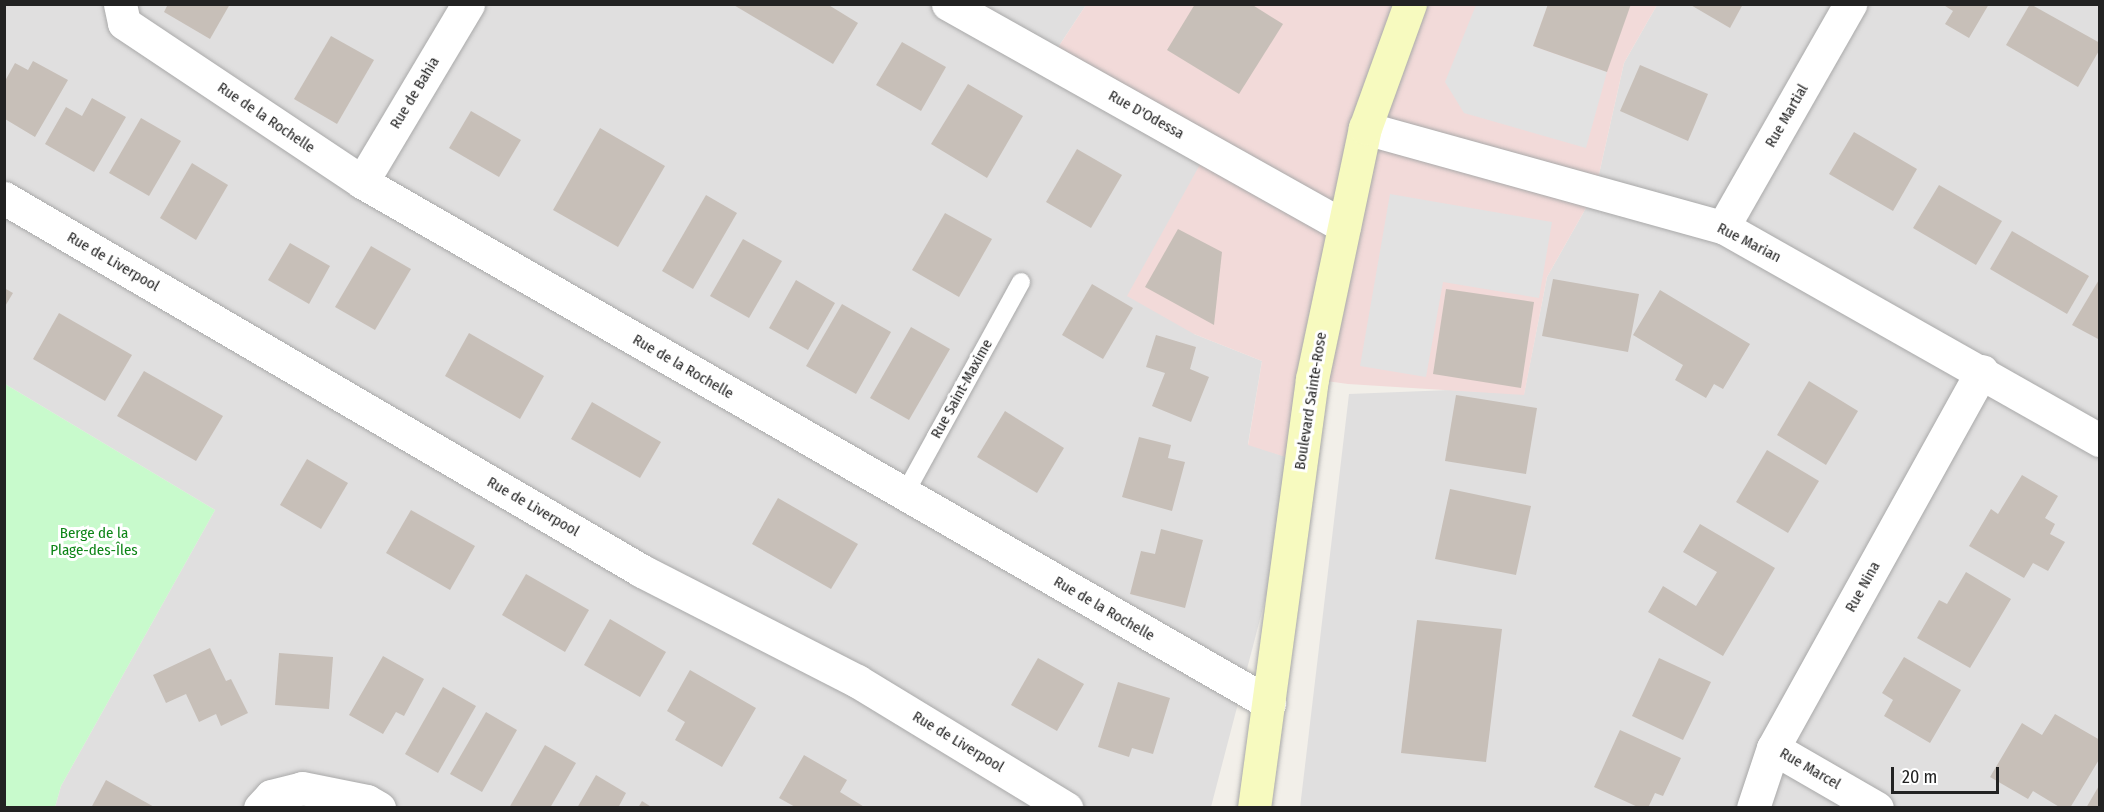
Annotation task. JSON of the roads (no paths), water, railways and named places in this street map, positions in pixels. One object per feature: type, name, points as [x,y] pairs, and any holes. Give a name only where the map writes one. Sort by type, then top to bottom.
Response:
[{"type":"street","name":"Rue de la Rochelle","points":[[120,4],[124,23],[362,183],[1269,703]]},
{"type":"street","name":"Rue de Bahia","points":[[362,183],[468,4]]},
{"type":"street","name":"Rue D'Odessa","points":[[948,4],[1344,226]]},
{"type":"street","name":"Boulevard Sainte-Rose","points":[[1254,807],[1312,379],[1365,128],[1410,4]]},
{"type":"street","name":"Rue Martial","points":[[1723,227],[1850,4]]},
{"type":"street","name":"Rue Marian","points":[[1365,128],[1723,227],[1982,371],[2100,440]]},
{"type":"street","name":"Rue de Liverpool","points":[[4,198],[642,571],[857,681],[1066,807]]},
{"type":"street","name":"Rue Nina","points":[[1753,807],[1773,748],[1982,371]]},
{"type":"street","name":"Rue Marcel","points":[[1773,748],[1877,807]]},
{"type":"street","points":[[260,807],[270,796],[302,788],[367,801],[379,807]]},
{"type":"lane","name":"Rue Saint-Maxime","points":[[904,495],[1021,282]]},
{"type":"park label","name":"Berge de la Plage-des-Îles","points":[[94,542]]}]
